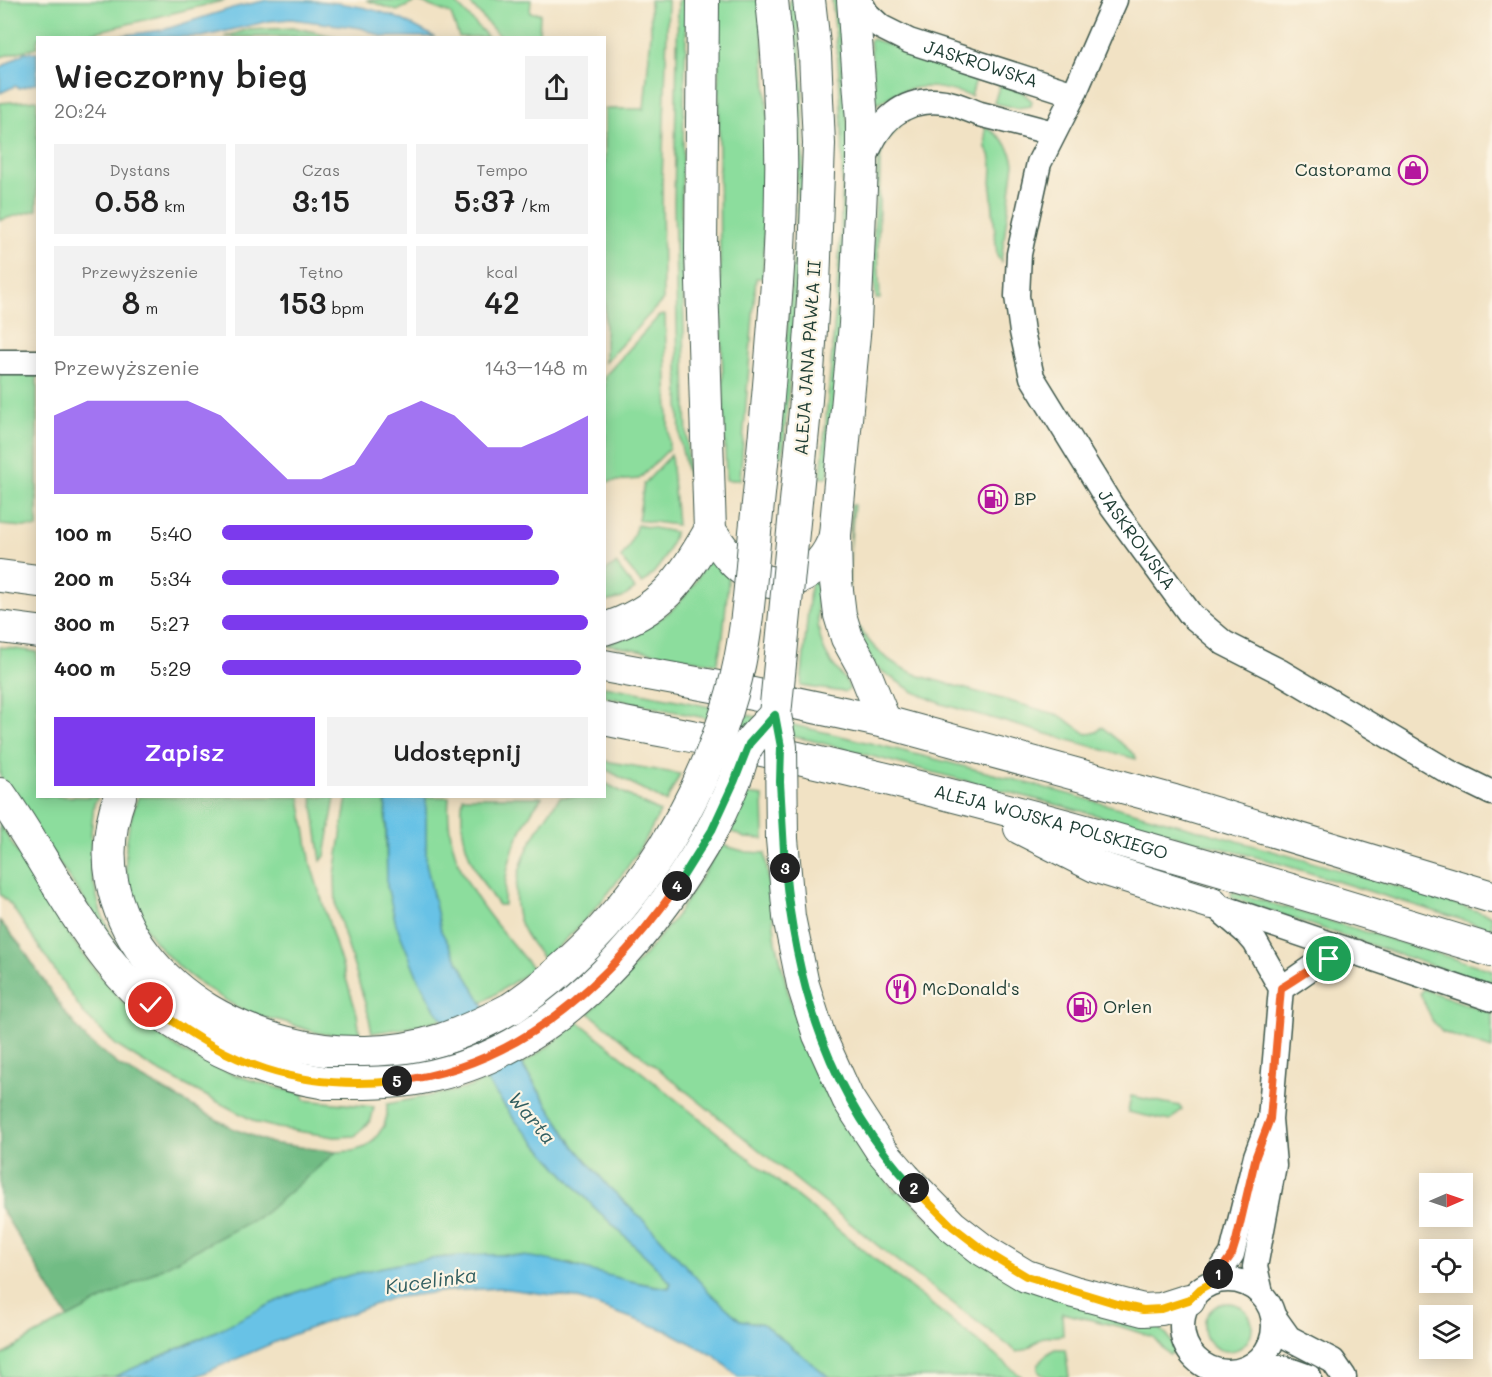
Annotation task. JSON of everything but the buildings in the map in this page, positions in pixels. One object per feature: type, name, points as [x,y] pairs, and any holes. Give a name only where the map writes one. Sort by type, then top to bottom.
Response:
[{"type":"main road","points":[[606,627],[632,618],[654,605],[673,588],[710,531],[701,251],[703,0]]},
{"type":"main road","points":[[119,798],[112,825],[109,851],[111,873],[119,907],[135,942],[158,970],[187,996],[219,1016],[269,1038],[316,1050],[367,1052],[429,1044],[456,1036],[512,1008],[530,996],[576,957],[632,894],[660,854],[689,804],[708,764],[732,692],[739,663],[750,583],[777,283],[783,158],[781,88],[772,0]]},
{"type":"main road","name":"ALEJA JANA PAWŁA II","points":[[809,0],[815,54],[819,144],[814,286],[804,423],[775,715],[781,747],[782,840],[789,917],[803,985],[819,1035],[848,1099],[881,1150],[952,1226],[983,1250],[1026,1276],[1102,1300],[1143,1310],[1161,1309],[1201,1291]]},
{"type":"main road","points":[[853,0],[862,121],[862,166],[855,324],[835,535],[836,582],[840,615],[847,638],[862,664],[885,722]]},
{"type":"main road","points":[[710,531],[742,570],[755,578],[769,582],[794,580],[817,568],[831,547],[835,535]]},
{"type":"main road","points":[[0,576],[36,581]]},
{"type":"main road","points":[[0,627],[36,632]]},
{"type":"main road","points":[[606,666],[729,689],[885,722],[1174,801],[1492,897]]},
{"type":"main road","points":[[0,794],[109,962],[151,1005],[180,1028],[211,1047],[261,1068],[292,1077],[326,1083],[373,1083],[421,1078],[473,1063],[514,1044],[585,993],[628,950],[661,909],[690,867],[712,830],[749,744],[775,715]]},
{"type":"main road","name":"ALEJA WOJSKA POLSKIEGO","points":[[606,719],[793,757],[963,798],[1221,870],[1492,951]]},
{"type":"main road","points":[[963,798],[1097,867],[1212,903]]},
{"type":"street","name":"JASKROWSKA","points":[[859,0],[867,14],[881,27],[909,42],[1074,94],[1039,163],[1019,254],[1017,296],[1032,377],[1112,507],[1191,615],[1224,643],[1281,672],[1449,772],[1492,793]]},
{"type":"street","points":[[1074,94],[1115,0]]},
{"type":"street","points":[[862,166],[872,140],[880,127],[890,117],[906,107],[922,103],[945,102],[1053,133]]},
{"type":"street","points":[[0,362],[36,362]]},
{"type":"street","points":[[1212,903],[1492,999]]},
{"type":"street","points":[[1212,903],[1248,934],[1260,950],[1281,988],[1270,1119],[1274,1165],[1255,1267],[1262,1293],[1274,1317],[1289,1338],[1333,1361],[1344,1377]]},
{"type":"street","points":[[1281,988],[1302,976],[1313,966],[1356,952]]},
{"type":"street","points":[[1270,1119],[1256,1156],[1232,1254],[1183,1314],[1182,1329],[1185,1343],[1193,1356],[1204,1366],[1218,1371],[1233,1372],[1248,1368],[1284,1368],[1309,1377]]},
{"type":"street","points":[[1201,1291],[1226,1279],[1239,1280],[1262,1293]]},
{"type":"street","points":[[1248,1368],[1266,1352],[1275,1329],[1274,1317]]},
{"type":"green space","points":[[0,0],[226,0],[79,36],[36,36],[36,47],[0,57]]},
{"type":"green space","points":[[366,0],[453,0],[487,36],[459,36],[451,14],[417,1],[397,11]]},
{"type":"green space","points":[[467,0],[531,0],[530,13],[540,13],[539,36],[499,36]]},
{"type":"green space","points":[[650,0],[668,0],[662,182],[663,300],[606,361],[606,109],[644,109],[651,34]]},
{"type":"green space","points":[[678,0],[687,0],[681,219],[688,479],[680,440],[674,204]]},
{"type":"green space","points":[[718,0],[760,0],[768,117],[763,278],[756,278],[740,480],[726,480],[720,282]]},
{"type":"green space","points":[[789,0],[796,0],[801,57],[804,114],[803,171],[797,285],[783,456],[776,456],[797,213],[796,99]]},
{"type":"green space","points":[[832,0],[838,0],[849,142],[847,259],[828,477],[821,477],[837,295],[842,186],[840,93]]},
{"type":"green space","points":[[296,28],[333,36],[228,36],[246,30]]},
{"type":"green space","points":[[872,39],[978,73],[971,96],[925,87],[897,93],[876,104],[870,41]]},
{"type":"green space","points":[[1000,84],[1021,91],[1032,101],[1031,106],[1017,108],[994,103]]},
{"type":"green space","points":[[36,100],[36,210],[0,220],[0,103]]},
{"type":"green space","points":[[936,111],[962,118],[962,121],[936,114],[920,115],[903,121],[883,147],[880,161],[878,249],[880,299],[876,299],[872,265],[878,151],[900,119]]},
{"type":"green space","points":[[985,127],[1004,142],[1014,163],[1001,262],[997,256],[991,187],[992,165],[986,148]]},
{"type":"green space","points":[[665,315],[669,449],[639,479],[606,482],[606,375],[659,316]]},
{"type":"green space","points":[[0,371],[36,371],[36,528],[0,525]]},
{"type":"green space","points":[[671,455],[677,525],[638,520],[644,484]]},
{"type":"green space","points":[[851,505],[854,505],[850,543]]},
{"type":"green space","points":[[637,525],[675,532],[663,561],[642,584],[621,558],[629,546]]},
{"type":"green space","points":[[708,557],[729,573],[723,636],[717,664],[606,644],[654,623],[679,602],[700,574]]},
{"type":"green space","points":[[616,564],[635,589],[622,598],[606,602],[606,570]]},
{"type":"green space","points":[[811,578],[817,580],[821,640],[829,659],[849,686],[849,690],[844,692],[801,686]]},
{"type":"green space","points":[[849,593],[852,616],[856,624],[877,649],[896,665],[920,676],[1059,715],[1087,734],[1097,732],[1102,727],[1135,755],[1136,759],[942,704],[912,691],[874,666],[848,617]]},
{"type":"green space","points":[[0,647],[36,652],[36,798],[97,798],[94,804],[91,833],[91,872],[101,913],[124,959],[0,776]]},
{"type":"green space","points":[[606,686],[816,730],[1131,811],[1444,900],[1492,916],[1492,929],[1271,861],[810,740],[606,697]]},
{"type":"green space","points":[[606,761],[680,774],[666,802],[606,770]]},
{"type":"green space","points":[[606,784],[660,812],[637,853],[610,892],[544,959],[526,936],[519,920],[516,904],[519,871],[525,854],[559,798],[606,798]]},
{"type":"green space","points":[[746,794],[763,796],[764,839],[745,838],[730,831]]},
{"type":"green space","points":[[138,798],[300,798],[311,865],[357,1014],[360,1035],[319,1033],[258,1016],[221,998],[185,972],[164,952],[147,931],[135,907],[128,882],[126,856],[129,827]]},
{"type":"green space","points":[[312,798],[335,798],[325,856],[321,861]]},
{"type":"green space","points":[[348,798],[385,798],[387,886],[396,923],[418,978],[443,1019],[407,1028],[372,1033],[336,907],[335,875]]},
{"type":"green space","points":[[426,798],[449,798],[449,823],[453,848],[461,870],[472,891],[500,930],[533,969],[482,1003],[441,931],[426,863]]},
{"type":"green space","points":[[463,798],[541,798],[519,834],[509,861],[504,905],[498,905],[474,867],[465,841]]},
{"type":"green space","points":[[0,823],[79,949],[128,1008],[155,1032],[184,1052],[213,1066],[258,1082],[304,1094],[304,1100],[374,1107],[371,1120],[355,1136],[335,1137],[258,1123],[151,1067],[117,1046],[84,1014],[11,905],[0,894]]},
{"type":"green space","points":[[722,845],[746,852],[765,853],[776,941],[789,996],[810,1057],[838,1112],[895,1192],[898,1189],[936,1225],[1153,1321],[1168,1336],[1176,1351],[1169,1355],[1153,1337],[1062,1313],[1063,1335],[1044,1337],[1017,1352],[887,1253],[589,1013],[644,956],[677,915]]},
{"type":"green space","points":[[1234,892],[1492,970],[1492,986],[1232,898],[1231,893]]},
{"type":"green space","points":[[0,921],[21,946],[63,1010],[87,1040],[120,1066],[234,1129],[271,1143],[336,1152],[264,1214],[68,1318],[0,1207]]},
{"type":"green space","points":[[1423,989],[1492,1013],[1492,1049],[1442,1032],[1432,1020],[1420,993]]},
{"type":"green space","points":[[579,1022],[1022,1377],[829,1377],[763,1324],[740,1320],[710,1293],[651,1228],[609,1187],[574,1146],[522,1064]]},
{"type":"green space","points":[[487,1080],[514,1119],[594,1207],[671,1283],[668,1288],[608,1277],[571,1264],[505,1255],[445,1257],[389,1267],[217,1331],[114,1377],[0,1377],[0,1357],[33,1336],[264,1214],[336,1152],[353,1151],[366,1147],[384,1126],[387,1104],[464,1089]]},
{"type":"green space","points":[[1131,1096],[1180,1106],[1182,1109],[1170,1121],[1128,1112]]},
{"type":"green space","points":[[1223,1303],[1233,1303],[1245,1310],[1252,1322],[1252,1332],[1245,1344],[1233,1351],[1223,1351],[1208,1340],[1204,1332],[1204,1322],[1215,1307]]},
{"type":"green space","points":[[1055,1349],[1065,1349],[1069,1377],[1048,1377],[1039,1371],[1039,1363]]},
{"type":"water","points":[[268,0],[347,4],[393,16],[433,36],[381,36],[361,28],[291,19],[269,21],[206,36],[118,36],[163,30],[236,7]]},
{"type":"water","points":[[25,52],[36,53],[36,83],[20,88],[15,86],[0,93],[0,68]]},
{"type":"water","points":[[386,798],[426,798],[426,863],[441,931],[482,1003],[574,1146],[609,1187],[651,1228],[710,1293],[740,1320],[763,1324],[829,1377],[738,1377],[715,1356],[668,1331],[575,1298],[500,1288],[447,1291],[392,1298],[289,1336],[195,1377],[114,1377],[304,1289],[362,1272],[410,1262],[457,1256],[526,1256],[669,1288],[671,1283],[653,1263],[594,1207],[514,1119],[433,1006],[418,978],[396,924],[387,886]]},
{"type":"place","name":"Castorama","points":[[1413,170]]},
{"type":"place","name":"BP","points":[[993,499]]},
{"type":"place","name":"McDonald's","points":[[901,989]]},
{"type":"place","name":"Orlen","points":[[1082,1007]]},
{"type":"route","points":[[151,1005],[180,1028],[211,1047],[261,1068],[326,1083],[373,1083],[421,1078],[473,1063],[514,1044],[585,993],[628,950],[661,909],[712,830],[749,744],[775,715],[781,747],[782,840],[789,917],[803,985],[819,1035],[848,1099],[881,1150],[912,1186],[952,1226],[983,1250],[1026,1276],[1074,1292],[1143,1310],[1161,1309],[1189,1300],[1200,1289],[1213,1282],[1232,1254],[1256,1156],[1270,1119],[1281,988],[1302,976],[1313,966],[1329,959]]},
{"type":"water label","name":"Warta","points":[[532,1118]]},
{"type":"water label","name":"Kucelinka","points":[[431,1281]]}]
